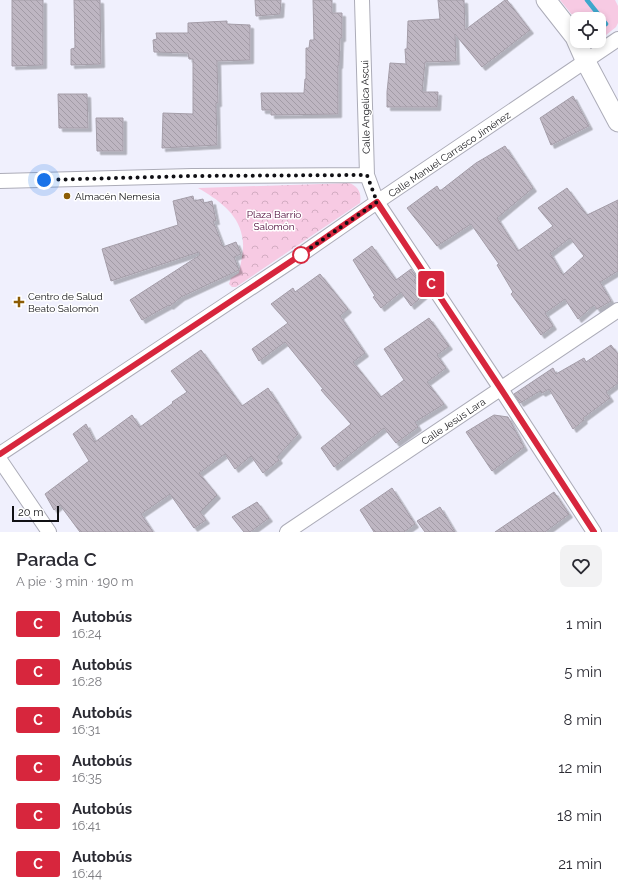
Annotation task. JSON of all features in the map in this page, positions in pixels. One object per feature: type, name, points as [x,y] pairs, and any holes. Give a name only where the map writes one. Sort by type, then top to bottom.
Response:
[{"type":"main road","points":[[546,0],[575,37],[586,62],[618,122]]},
{"type":"street","name":"Calle Angelica Ascui","points":[[362,0],[367,175],[377,202],[594,532]]},
{"type":"street","name":"Calle Manuel Carrasco Jiménez","points":[[0,454],[299,256],[618,39]]},
{"type":"street","points":[[0,181],[192,176],[367,175]]},
{"type":"street","name":"Calle Jesús Lara","points":[[287,532],[618,310]]},
{"type":"street","points":[[0,460],[49,532]]},
{"type":"green space","points":[[560,0],[615,0],[618,6],[618,23],[616,27],[606,35],[606,12],[570,12]]},
{"type":"green space","name":"Plaza Barrio Salomón","points":[[349,183],[359,190],[360,203],[236,287],[232,287],[229,284],[231,278],[239,273],[243,245],[240,228],[236,220],[226,208],[198,188]]},
{"type":"building","points":[[12,0],[43,0],[43,65],[12,66]]},
{"type":"building","points":[[74,0],[100,0],[101,64],[71,65],[71,49],[75,48]]},
{"type":"building","points":[[255,0],[281,0],[280,14],[256,16]]},
{"type":"building","points":[[313,0],[332,0],[332,13],[342,13],[342,38],[340,38],[338,65],[338,114],[271,115],[271,110],[262,110],[261,93],[304,93],[306,79],[306,48],[309,48],[310,40],[314,40]]},
{"type":"building","points":[[438,0],[464,0],[465,30],[507,0],[530,30],[482,67],[455,34],[456,61],[425,62],[422,92],[438,92],[437,107],[387,107],[390,63],[406,64],[405,49],[407,49],[408,21],[440,19]]},
{"type":"building","points":[[227,21],[227,24],[250,25],[250,60],[217,61],[217,145],[162,148],[163,113],[193,114],[193,59],[189,59],[188,53],[154,52],[153,40],[157,39],[156,33],[188,33],[188,23]]},
{"type":"building","points":[[58,94],[87,94],[88,128],[59,128]]},
{"type":"building","points":[[573,96],[589,126],[551,145],[540,118]]},
{"type":"building","points":[[96,118],[123,118],[123,151],[97,151]]},
{"type":"building","points":[[505,146],[533,188],[497,218],[518,251],[553,226],[538,208],[567,188],[587,215],[618,200],[618,271],[600,282],[611,301],[597,309],[594,305],[578,319],[565,299],[545,313],[553,326],[541,335],[511,294],[513,292],[497,265],[499,264],[471,224],[437,246],[407,208],[437,186],[440,191],[476,163]],"holes":[[[570,238],[584,256],[563,275],[550,253]]]},
{"type":"building","points":[[193,196],[194,201],[203,199],[204,203],[212,201],[216,221],[213,221],[223,247],[236,242],[241,254],[234,257],[239,270],[181,297],[170,306],[169,305],[142,320],[130,300],[200,255],[199,252],[111,281],[102,249],[178,225],[173,201]]},
{"type":"building","points":[[372,246],[396,280],[411,269],[417,278],[414,280],[425,294],[411,306],[401,292],[381,308],[373,297],[375,296],[353,260]]},
{"type":"building","points":[[320,274],[348,309],[340,316],[365,353],[353,362],[381,397],[404,380],[384,349],[429,318],[449,346],[437,355],[446,368],[427,382],[444,404],[415,422],[418,427],[396,443],[384,428],[334,467],[321,448],[351,424],[321,390],[323,389],[285,342],[259,361],[252,349],[288,323],[271,304],[293,288],[295,292]]},
{"type":"building","points":[[611,345],[618,354],[618,383],[606,392],[610,398],[583,418],[584,420],[573,429],[549,389],[542,393],[540,391],[520,403],[514,394],[553,368],[556,374],[584,358],[586,362]]},
{"type":"building","points":[[201,350],[242,406],[268,388],[298,434],[277,457],[279,460],[263,473],[251,456],[235,469],[225,454],[199,473],[217,495],[200,512],[206,520],[194,528],[170,494],[141,514],[153,532],[80,532],[60,505],[54,510],[45,494],[89,461],[73,434],[86,424],[95,442],[132,415],[140,427],[187,392],[171,371]]},
{"type":"building","points":[[494,415],[508,417],[524,447],[492,471],[466,432]]},
{"type":"building","points":[[392,488],[415,524],[404,532],[374,532],[360,510]]},
{"type":"building","points":[[554,492],[569,514],[545,532],[495,532]]},
{"type":"building","points":[[257,502],[269,518],[250,532],[244,532],[232,517]]},
{"type":"building","points":[[440,507],[455,532],[425,532],[417,521]]},
{"type":"waterway","points":[[587,0],[596,12]]},
{"type":"bus line","name":"C","points":[[0,454],[299,256],[377,202],[594,532]]},
{"type":"place","name":"Almacén Nemesia","points":[[67,196]]},
{"type":"place","name":"Centro de Salud Beato Salomón","points":[[19,302]]},
{"type":"route","points":[[44,180],[192,176],[367,175],[377,202],[299,256],[301,255]]}]
